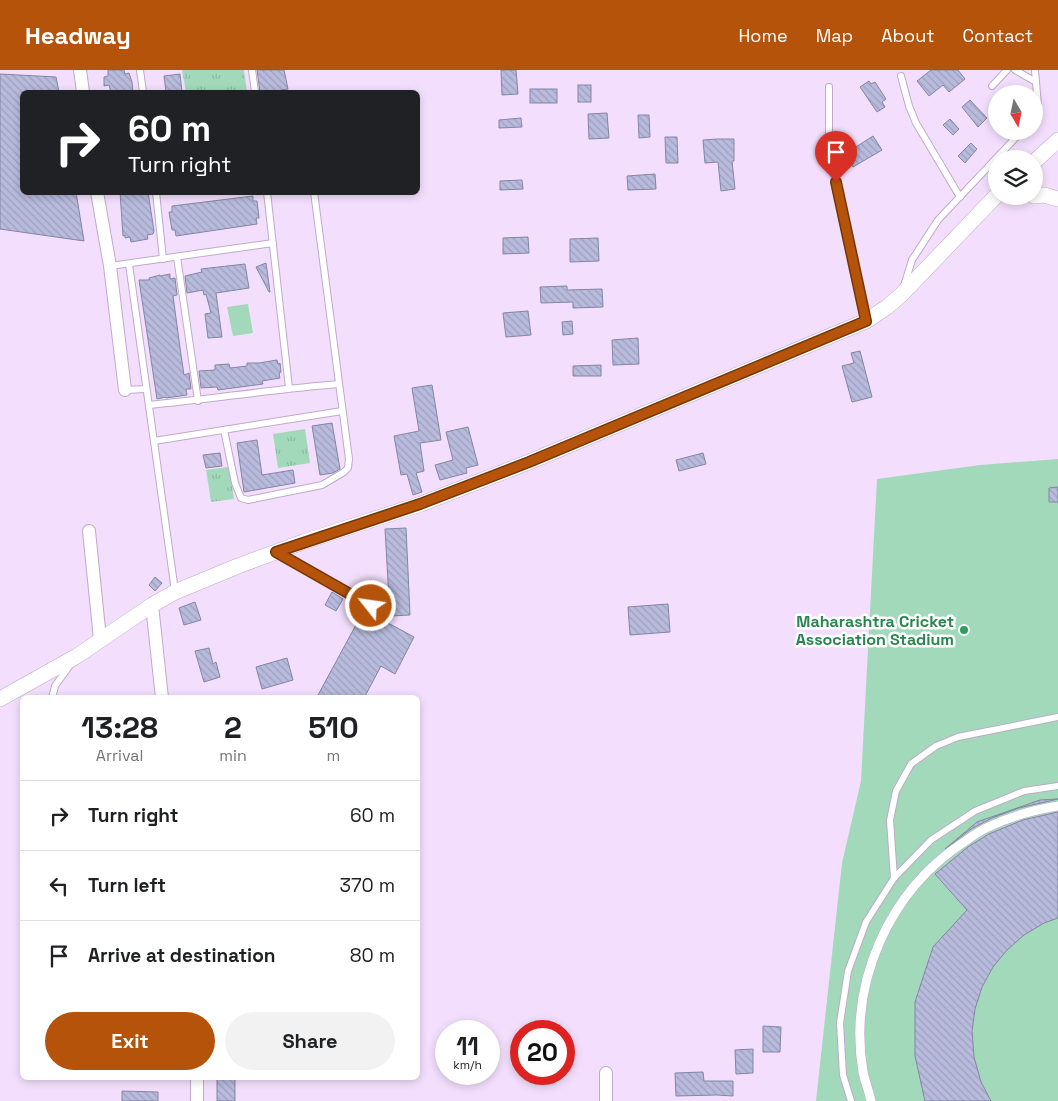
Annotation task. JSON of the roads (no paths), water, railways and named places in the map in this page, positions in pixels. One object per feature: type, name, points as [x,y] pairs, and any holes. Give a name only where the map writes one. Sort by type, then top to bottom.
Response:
[{"type":"street","points":[[80,70],[83,90]]},
{"type":"street","points":[[1043,154],[1058,140]]},
{"type":"street","points":[[98,195],[110,266],[125,390]]},
{"type":"street","points":[[1043,195],[1058,199]]},
{"type":"street","points":[[0,699],[77,656],[152,605],[175,592],[276,552],[420,504],[529,462],[866,321],[902,294],[988,204]]},
{"type":"street","points":[[89,531],[100,639]]},
{"type":"street","points":[[152,605],[162,695]]},
{"type":"street","points":[[871,1101],[863,1072],[860,1024],[867,976],[884,931],[910,890],[944,855],[984,828],[1030,810],[1058,806]]},
{"type":"street","points":[[606,1073],[606,1101]]},
{"type":"street","points":[[197,1080],[197,1101]]},
{"type":"lane","points":[[140,70],[143,90]]},
{"type":"lane","points":[[252,70],[255,90]]},
{"type":"lane","points":[[993,85],[1007,70]]},
{"type":"lane","points":[[1015,70],[1036,82]]},
{"type":"lane","points":[[1035,70],[1036,85]]},
{"type":"lane","points":[[901,76],[916,124],[960,197]]},
{"type":"lane","points":[[829,87],[829,147],[866,321]]},
{"type":"lane","points":[[902,294],[912,260],[938,220],[1014,140]]},
{"type":"lane","points":[[156,195],[163,259]]},
{"type":"lane","points":[[267,195],[289,388]]},
{"type":"lane","points":[[224,430],[235,483],[241,498],[248,500],[322,485],[348,468],[349,459],[314,195]]},
{"type":"lane","points":[[110,266],[273,243]]},
{"type":"lane","points":[[178,256],[198,401]]},
{"type":"lane","points":[[129,264],[175,592]]},
{"type":"lane","points":[[149,405],[198,401],[289,388],[339,384]]},
{"type":"lane","points":[[125,390],[146,389]]},
{"type":"lane","points":[[154,441],[342,411]]},
{"type":"lane","points":[[276,552],[371,606]]},
{"type":"lane","points":[[53,695],[55,686],[77,656]]},
{"type":"lane","points":[[894,878],[890,820],[896,791],[912,764],[936,746],[958,737],[1058,717]]},
{"type":"lane","points":[[850,1101],[843,1075],[840,1023],[848,971],[866,922],[894,878],[931,840],[975,811],[1024,792],[1058,786]]},
{"type":"place","name":"Maharashtra Cricket Association Stadium","points":[[964,630]]}]
